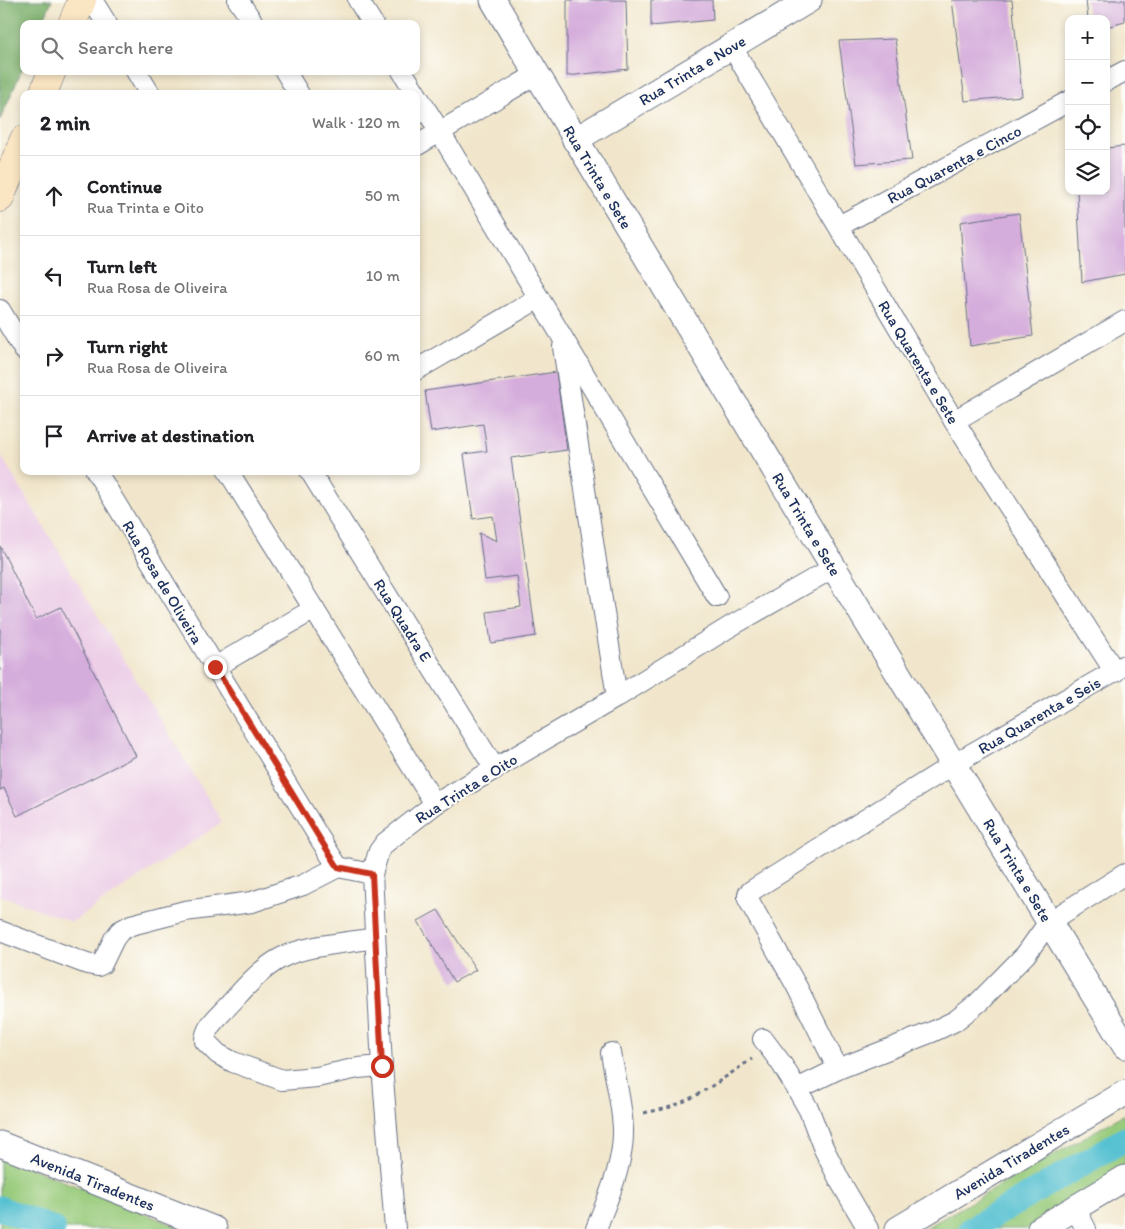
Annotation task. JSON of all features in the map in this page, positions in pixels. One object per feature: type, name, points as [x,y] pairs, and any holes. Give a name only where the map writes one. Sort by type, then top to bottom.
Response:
[{"type":"main road","points":[[74,20],[82,0]]},
{"type":"main road","points":[[45,90],[50,75]]},
{"type":"main road","points":[[0,198],[20,149]]},
{"type":"street","points":[[92,0],[104,20]]},
{"type":"street","points":[[238,0],[251,20]]},
{"type":"street","points":[[358,0],[370,20]]},
{"type":"street","name":"Rua Trinta e Sete","points":[[493,0],[575,140],[833,568],[1125,1046]]},
{"type":"street","name":"Rua Trinta e Nove","points":[[575,140],[809,0]]},
{"type":"street","name":"Rua Quarenta e Sete","points":[[732,47],[954,422],[1120,668]]},
{"type":"street","points":[[1110,79],[1125,71]]},
{"type":"street","points":[[420,144],[537,74]]},
{"type":"street","points":[[138,75],[148,90]]},
{"type":"street","points":[[288,75],[297,90]]},
{"type":"street","points":[[404,75],[414,90]]},
{"type":"street","points":[[420,100],[717,597]]},
{"type":"street","name":"Rua Quarenta e Cinco","points":[[839,226],[1065,103]]},
{"type":"street","points":[[420,368],[539,298]]},
{"type":"street","points":[[0,310],[20,343]]},
{"type":"street","points":[[954,422],[1125,321]]},
{"type":"street","points":[[562,337],[617,696]]},
{"type":"street","name":"Rua Rosa de Oliveira","points":[[98,475],[338,867]]},
{"type":"street","points":[[230,475],[435,804]]},
{"type":"street","name":"Rua Quadra E","points":[[312,475],[495,768]]},
{"type":"street","name":"Rua Trinta e Oito","points":[[395,1229],[382,1066],[372,874],[379,851],[385,843],[435,804],[731,626],[833,568]]},
{"type":"street","points":[[215,667],[314,609]]},
{"type":"street","name":"Rua Quarenta e Seis","points":[[838,1069],[797,986],[748,899],[750,891],[954,764],[1120,668]]},
{"type":"street","points":[[0,932],[87,964],[98,966],[102,964],[120,931],[131,925],[185,911],[252,902],[303,885],[338,867],[372,874]]},
{"type":"street","points":[[797,1089],[838,1069],[932,1032],[955,1020],[979,1002],[1026,954],[1049,922],[1125,874]]},
{"type":"street","points":[[375,938],[309,948],[281,958],[262,971],[218,1017],[207,1030],[205,1042],[218,1054],[233,1062],[282,1080],[317,1078],[350,1070],[382,1066]]},
{"type":"street","points":[[766,1043],[781,1063],[809,1110],[827,1156],[868,1229]]},
{"type":"street","points":[[596,1229],[615,1180],[620,1157],[622,1112],[611,1053]]},
{"type":"street","name":"Avenida Tiradentes","points":[[898,1229],[1125,1093]]},
{"type":"street","name":"Avenida Tiradentes","points":[[0,1144],[214,1229]]},
{"type":"street","points":[[1040,1229],[1080,1218],[1125,1178]]},
{"type":"path","points":[[622,1124],[643,1114],[668,1108],[688,1099],[716,1083],[766,1043]]},
{"type":"shaded area","points":[[0,454],[222,822],[72,922],[0,895]]},
{"type":"green space","points":[[0,0],[52,0],[44,20],[20,20],[20,74],[0,120]]},
{"type":"green space","points":[[1125,1114],[1125,1177],[1036,1229],[924,1229]]},
{"type":"green space","points":[[0,1156],[184,1229],[0,1229]]},
{"type":"building","points":[[567,0],[626,0],[628,69],[567,76]]},
{"type":"building","points":[[651,0],[712,0],[713,20],[651,26]]},
{"type":"building","points":[[952,0],[1012,0],[1022,96],[965,101]]},
{"type":"building","points":[[1086,0],[1125,0],[1125,22],[1110,26],[1110,15],[1088,15]]},
{"type":"building","points":[[895,39],[912,160],[856,164],[839,41]]},
{"type":"building","points":[[1125,146],[1125,274],[1082,282],[1077,195],[1110,195],[1110,148]]},
{"type":"building","points":[[1019,213],[1033,336],[970,346],[960,222]]},
{"type":"building","points":[[556,372],[567,450],[511,458],[536,636],[491,643],[487,612],[521,607],[517,576],[485,580],[479,533],[497,541],[493,516],[473,519],[464,454],[487,451],[483,424],[431,432],[425,391]]},
{"type":"building","points":[[0,546],[36,619],[61,607],[136,756],[17,816],[4,788],[0,790]]},
{"type":"building","points":[[438,910],[476,970],[454,982],[418,921]]},
{"type":"waterway","points":[[971,1229],[1125,1139]]},
{"type":"waterway","points":[[0,1208],[53,1229]]},
{"type":"route","points":[[215,667],[338,867],[372,874],[382,1066]]}]
